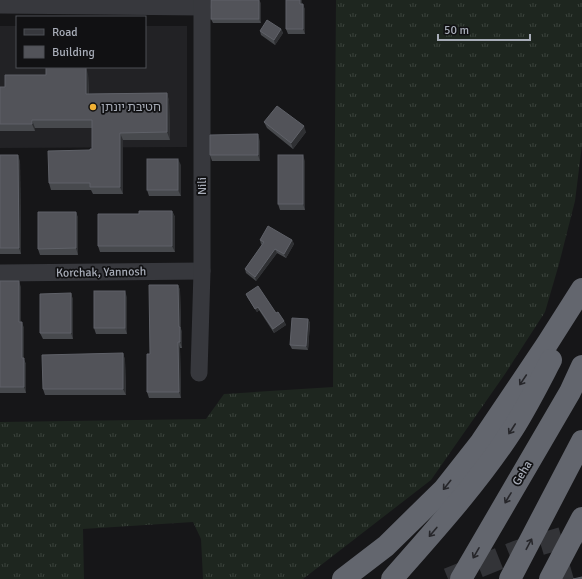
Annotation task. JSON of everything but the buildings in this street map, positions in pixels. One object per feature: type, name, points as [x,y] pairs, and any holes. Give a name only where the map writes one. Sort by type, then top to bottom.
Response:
[{"type":"highway","points":[[343,579],[386,546],[444,489],[489,429],[547,344],[582,289]]},
{"type":"highway","points":[[392,579],[474,483],[513,429],[535,392],[582,296]]},
{"type":"highway","name":"Geha","points":[[460,579],[566,398],[582,366]]},
{"type":"highway","points":[[510,579],[582,441]]},
{"type":"highway","points":[[550,579],[582,518]]},
{"type":"street","points":[[0,5],[202,4]]},
{"type":"street","name":"Nili","points":[[199,373],[202,270],[202,4]]},
{"type":"street","name":"Korchak, Yannosh","points":[[0,273],[202,270]]},
{"type":"shaded area","name":"חטיבת יונתן","points":[[0,26],[16,26],[16,68],[146,68],[146,26],[187,26],[187,147],[0,148]]},
{"type":"green space","points":[[336,0],[582,0],[582,145],[575,201],[545,312],[505,374],[431,480],[303,579],[203,579],[201,539],[193,522],[83,529],[84,579],[0,579],[0,422],[206,419],[224,394],[333,387]]},
{"type":"tunnel","points":[[448,579],[518,551],[582,532]]},
{"type":"tunnel","points":[[551,579],[582,570]]},
{"type":"place","name":"חטיבת יונתן","points":[[93,107]]}]
